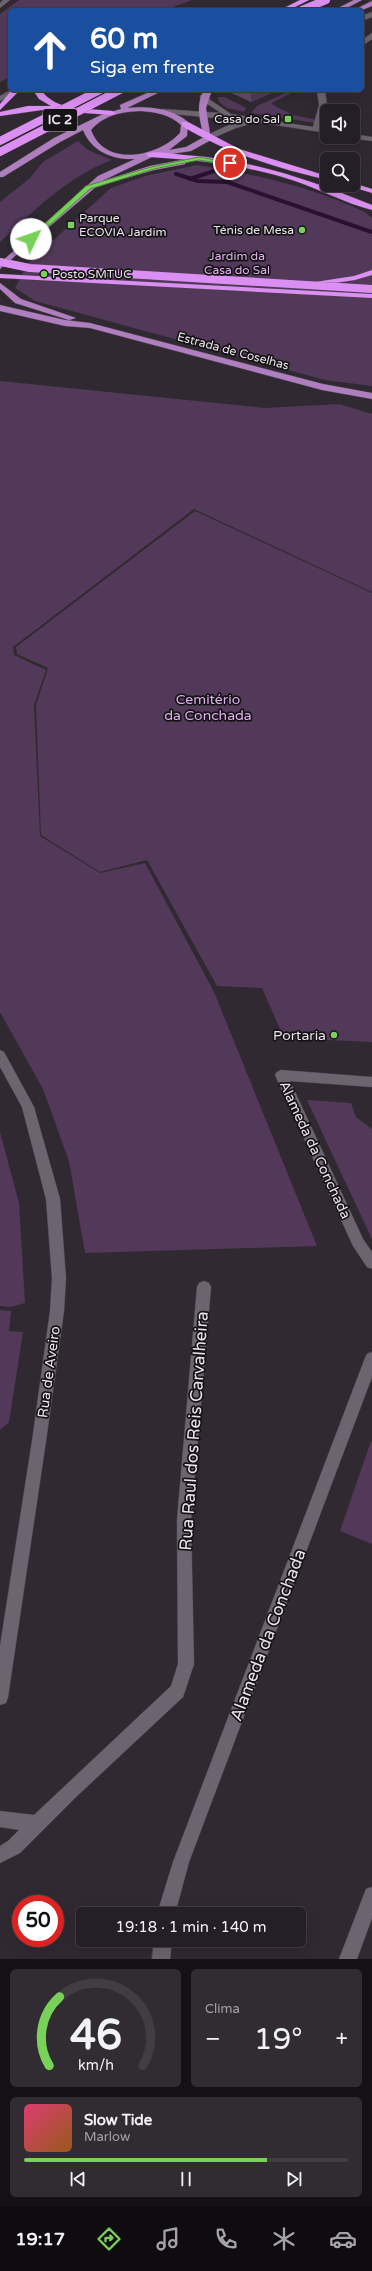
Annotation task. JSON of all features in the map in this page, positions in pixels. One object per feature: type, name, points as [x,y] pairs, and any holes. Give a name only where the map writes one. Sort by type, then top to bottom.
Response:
[{"type":"highway","points":[[287,8],[306,0]]},
{"type":"highway","points":[[305,8],[312,0]]},
{"type":"highway","points":[[308,8],[326,0]]},
{"type":"highway","points":[[0,108],[14,92]]},
{"type":"highway","points":[[39,92],[42,97],[58,107]]},
{"type":"highway","name":"IC 2","points":[[0,141],[96,92]]},
{"type":"highway","name":"IC 2","points":[[0,153],[116,92]]},
{"type":"highway","points":[[0,114],[34,107],[58,107],[112,113]]},
{"type":"highway","points":[[185,124],[208,138],[246,155],[320,176]]},
{"type":"highway","points":[[150,155],[199,158],[260,170],[329,190],[372,208]]},
{"type":"highway","points":[[88,188],[153,168],[199,158]]},
{"type":"highway","points":[[360,188],[372,191]]},
{"type":"highway","points":[[0,262],[30,268],[372,288]]},
{"type":"highway","points":[[303,284],[330,283],[355,278],[372,272]]},
{"type":"highway","points":[[0,276],[372,296]]},
{"type":"main road","points":[[341,8],[359,0]]},
{"type":"main road","points":[[361,8],[372,3]]},
{"type":"main road","points":[[0,175],[57,140],[156,92]]},
{"type":"main road","points":[[92,123],[87,130],[88,137],[97,147],[124,156],[150,155],[188,149],[208,138],[201,113],[203,97],[207,92]]},
{"type":"main road","points":[[0,267],[88,188],[114,170],[150,155],[179,140],[184,134],[185,124],[175,116],[162,111],[140,109],[112,113]]},
{"type":"main road","points":[[0,285],[18,301],[65,315],[90,326]]},
{"type":"main road","points":[[2,310],[65,323],[90,326]]},
{"type":"main road","name":"Estrada de Coselhas","points":[[90,326],[322,387],[372,396]]},
{"type":"street","points":[[0,6],[7,0]]},
{"type":"street","points":[[364,42],[372,35]]},
{"type":"street","points":[[0,99],[13,92]]},
{"type":"street","points":[[316,130],[323,105],[321,92]]},
{"type":"street","points":[[203,97],[230,116]]},
{"type":"street","points":[[162,111],[230,116],[320,131]]},
{"type":"street","points":[[208,138],[234,126],[265,121]]},
{"type":"street","points":[[360,137],[372,139]]},
{"type":"street","name":"Rua de Aveiro","points":[[0,1055],[28,1107],[53,1199],[59,1278],[57,1311],[39,1441],[0,1697]]},
{"type":"street","name":"Alameda da Conchada","points":[[372,1082],[281,1075],[358,1242],[372,1263]]},
{"type":"street","name":"Rua Raul dos Reis Carvalheira","points":[[0,1855],[14,1848],[36,1824],[177,1691],[186,1664],[184,1520],[204,1287]]},
{"type":"street","name":"Alameda da Conchada","points":[[168,1907],[181,1862],[372,1358]]},
{"type":"street","points":[[0,1819],[36,1824]]},
{"type":"street","points":[[348,1959],[372,1895]]},
{"type":"street","points":[[161,1959],[162,1947]]},
{"type":"green space","points":[[19,0],[192,0],[170,8],[8,8]]},
{"type":"green space","points":[[8,8],[8,78],[0,82],[0,14]]},
{"type":"green space","points":[[288,92],[293,92],[272,103],[273,105],[293,115],[317,120],[315,123],[251,113],[257,106]]},
{"type":"green space","points":[[218,97],[225,97],[246,108],[244,112],[227,108],[219,102]]},
{"type":"green space","points":[[78,141],[88,150],[112,160],[80,175],[52,195],[0,242],[0,202],[30,178],[43,162]]},
{"type":"green space","name":"Jardim da Casa do Sal","points":[[197,165],[234,171],[307,189],[354,207],[372,218],[372,386],[325,380],[35,301],[15,288],[28,263],[111,188],[145,176]]},
{"type":"green space","points":[[0,381],[265,408],[339,404],[372,414],[372,592],[194,509],[13,647],[14,655],[46,670],[34,705],[40,836],[100,873],[145,863],[214,992],[317,1246],[85,1253],[69,1161],[43,1089],[0,1012]]},
{"type":"green space","name":"Cemitério da Conchada","points":[[195,511],[372,593],[372,1042],[284,1038],[262,988],[217,986],[147,860],[100,872],[41,835],[36,705],[48,668],[17,654],[16,647]]},
{"type":"green space","points":[[307,1100],[351,1103],[356,1117],[372,1129],[372,1239]]},
{"type":"green space","points":[[0,1132],[19,1203],[25,1303],[10,1307],[0,1306]]},
{"type":"green space","points":[[0,1310],[11,1311],[9,1331],[23,1332],[9,1422],[0,1430]]},
{"type":"green space","points":[[371,1441],[372,1442],[372,1544],[340,1531]]},
{"type":"waterway","points":[[227,168],[230,177],[227,182]]},
{"type":"waterway","points":[[191,179],[217,170]]},
{"type":"waterway","points":[[176,174],[191,179]]},
{"type":"waterway","points":[[191,179],[198,181],[227,182]]},
{"type":"waterway","points":[[227,182],[372,232]]},
{"type":"place","name":"Casa do Sal","points":[[288,119]]},
{"type":"place","name":"Parque ECOVIA Jardim","points":[[71,225]]},
{"type":"place","name":"Ténis de Mesa","points":[[302,230]]},
{"type":"place","name":"Posto SMTUC","points":[[44,274]]},
{"type":"place","name":"Portaria","points":[[334,1035]]},
{"type":"route","points":[[31,239],[88,188],[153,168],[199,158],[230,163]]}]
